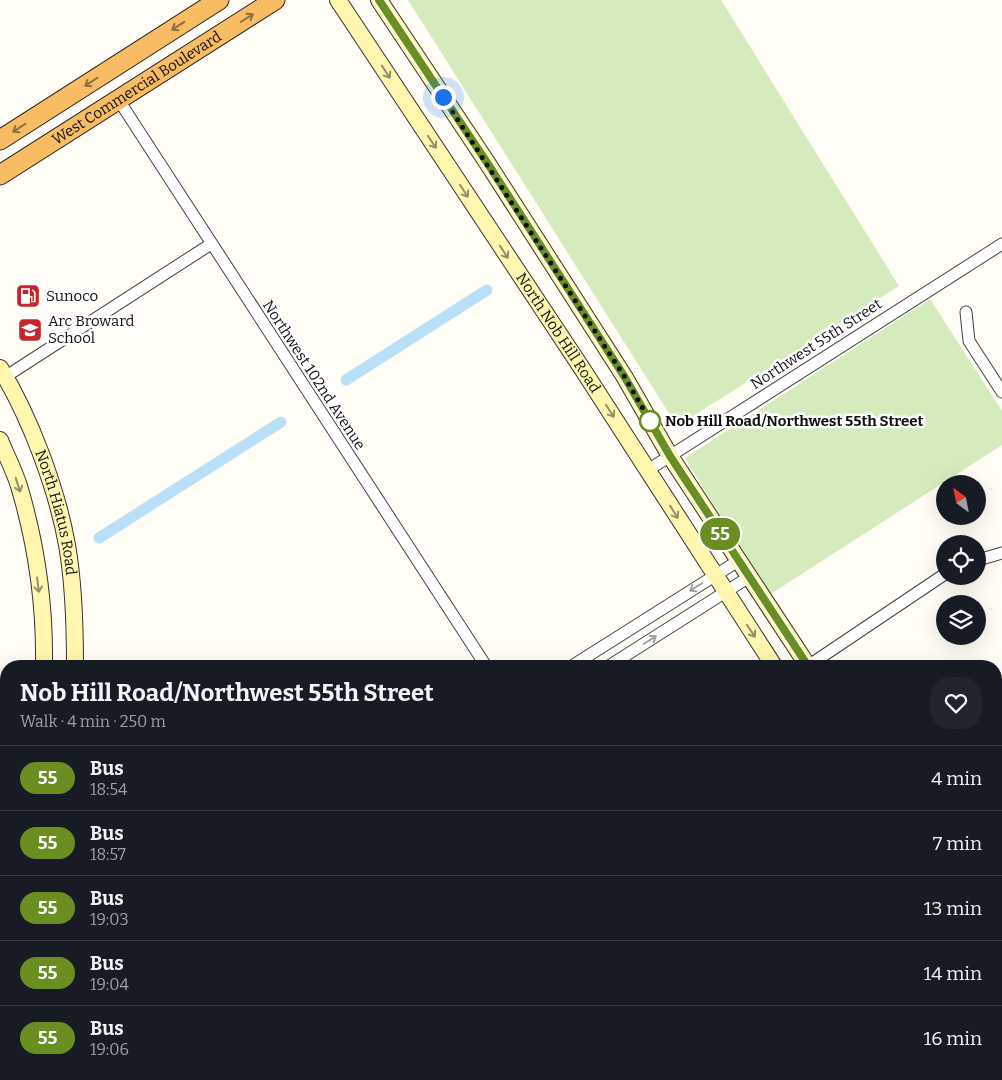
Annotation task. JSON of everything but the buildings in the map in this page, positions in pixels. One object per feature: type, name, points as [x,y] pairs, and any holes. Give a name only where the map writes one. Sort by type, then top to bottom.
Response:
[{"type":"highway","name":"West Commercial Boulevard","points":[[0,140],[219,0]]},
{"type":"highway","name":"West Commercial Boulevard","points":[[0,175],[275,0]]},
{"type":"main road","name":"North Nob Hill Road","points":[[338,0],[648,470],[714,576],[770,660]]},
{"type":"main road","points":[[379,0],[488,164],[608,352],[670,456],[804,660]]},
{"type":"main road","name":"North Hiatus Road","points":[[3,372],[43,458],[67,545],[75,633],[75,660]]},
{"type":"main road","name":"North Hiatus Road","points":[[0,440],[18,484],[32,536],[44,635],[44,660]]},
{"type":"street","name":"Northwest 102nd Avenue","points":[[118,99],[482,660]]},
{"type":"street","points":[[3,372],[211,244]]},
{"type":"street","name":"Northwest 55th Street","points":[[648,470],[1002,244]]},
{"type":"street","points":[[966,312],[969,341],[1002,392]]},
{"type":"street","points":[[986,558],[1002,553]]},
{"type":"street","points":[[581,660],[738,561]]},
{"type":"street","points":[[618,660],[749,578]]},
{"type":"street","points":[[817,660],[936,580]]},
{"type":"green space","points":[[408,0],[721,0],[899,286],[677,426]]},
{"type":"green space","points":[[930,299],[1002,411],[1002,445],[955,475],[936,475],[936,487],[769,595],[685,458]]},
{"type":"waterway","points":[[346,380],[487,290]]},
{"type":"waterway","points":[[99,538],[281,422]]},
{"type":"bus line","name":"55","points":[[379,0],[488,164],[624,376],[670,456],[804,660]]},
{"type":"place","name":"Sunoco","points":[[28,296]]},
{"type":"place","name":"Arc Broward School","points":[[30,330]]},
{"type":"place","name":"Nob Hill Road/Northwest 55th Street","points":[[650,421]]},
{"type":"route","points":[[443,97],[624,376],[652,424],[650,421]]}]
